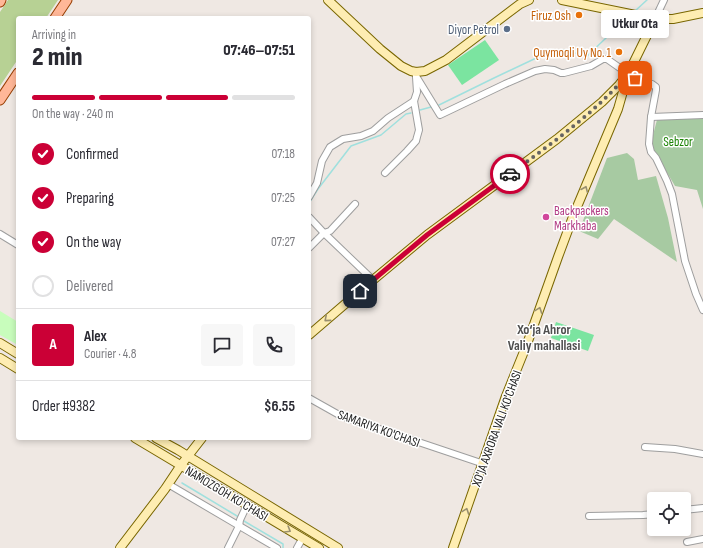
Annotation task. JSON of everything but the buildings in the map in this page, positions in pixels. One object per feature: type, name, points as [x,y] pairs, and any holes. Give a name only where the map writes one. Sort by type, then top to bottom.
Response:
[{"type":"main road","points":[[56,16],[67,0]]},
{"type":"main road","points":[[328,0],[385,54],[401,66],[416,74],[446,60],[520,4],[529,0]]},
{"type":"main road","points":[[562,0],[655,19],[673,19],[703,12]]},
{"type":"main road","name":"XO'JA AXRORA VALI KO'CHASI","points":[[453,548],[506,396],[574,214],[618,109],[628,74],[655,19]]},
{"type":"main road","points":[[311,333],[427,235],[557,139],[602,102],[628,74]]},
{"type":"main road","points":[[0,100],[16,76]]},
{"type":"main road","points":[[0,343],[16,353]]},
{"type":"main road","points":[[0,358],[16,367]]},
{"type":"main road","name":"NAMOZGOH KO'CHASI","points":[[138,440],[319,548]]},
{"type":"main road","name":"NAMOZGOH KO'CHASI","points":[[159,440],[338,548]]},
{"type":"main road","points":[[120,548],[200,440]]},
{"type":"street","points":[[655,19],[664,0]]},
{"type":"street","points":[[416,74],[440,115],[505,84],[539,70],[554,70],[564,73],[591,66],[603,59],[607,59],[636,80],[656,86],[651,117],[649,144],[651,152],[656,158],[672,194],[684,261],[703,310]]},
{"type":"street","points":[[385,173],[416,141],[419,130],[414,101],[417,92],[416,74]]},
{"type":"street","points":[[311,194],[317,183],[322,161],[330,147],[343,139],[361,136],[373,131],[388,118],[414,101]]},
{"type":"street","points":[[651,117],[703,115]]},
{"type":"street","points":[[311,246],[324,233],[330,231],[355,204]]},
{"type":"street","points":[[311,219],[373,280]]},
{"type":"street","points":[[0,234],[16,244]]},
{"type":"street","name":"SAMARIYA KO'CHASI","points":[[311,399],[341,416],[483,464]]},
{"type":"street","points":[[645,447],[675,449],[703,454]]},
{"type":"street","points":[[168,484],[240,521],[277,548]]},
{"type":"street","points":[[228,548],[247,505]]},
{"type":"street","points":[[691,509],[703,508]]},
{"type":"street","points":[[588,516],[647,515]]},
{"type":"street","points":[[297,548],[302,539]]},
{"type":"street","points":[[687,542],[703,540]]},
{"type":"green space","points":[[8,0],[58,0],[47,16],[16,16],[16,62],[0,86],[0,12]]},
{"type":"green space","points":[[485,40],[499,60],[462,85],[448,65]]},
{"type":"green space","name":"Sebzor","points":[[703,115],[703,209],[697,190],[675,186],[652,147],[653,135],[658,116]]},
{"type":"green space","points":[[627,153],[634,159],[638,180],[656,176],[668,218],[677,262],[614,219],[598,239],[579,231],[607,158]]},
{"type":"green space","points":[[0,311],[16,321],[16,344],[0,335]]},
{"type":"green space","points":[[556,322],[594,335],[588,351],[551,338]]},
{"type":"waterway","points":[[635,11],[647,0]]},
{"type":"waterway","points":[[439,105],[549,52],[563,50],[587,56],[625,20]]},
{"type":"waterway","points":[[656,30],[657,28],[661,29]]},
{"type":"waterway","points":[[420,110],[431,107]]},
{"type":"waterway","points":[[311,200],[351,146],[381,135],[406,114],[411,113]]},
{"type":"waterway","points":[[182,483],[237,516]]},
{"type":"waterway","points":[[244,521],[283,544],[283,548]]},
{"type":"way so far","points":[[510,174],[557,139],[602,102],[628,74],[635,78]]},
{"type":"place","name":"Firuz Osh","points":[[579,15]]},
{"type":"place","name":"Diyor Petrol","points":[[507,29]]},
{"type":"place","name":"Quymoqli Uy No. 1","points":[[619,52]]},
{"type":"place","name":"Utkur Ota","points":[[635,78]]},
{"type":"place","name":"Backpackers Markhaba","points":[[546,217]]},
{"type":"district","name":"Xo‘ja Ahror Valiy mahallasi","points":[[544,338]]},
{"type":"route","points":[[360,291],[427,235],[510,174]]}]
